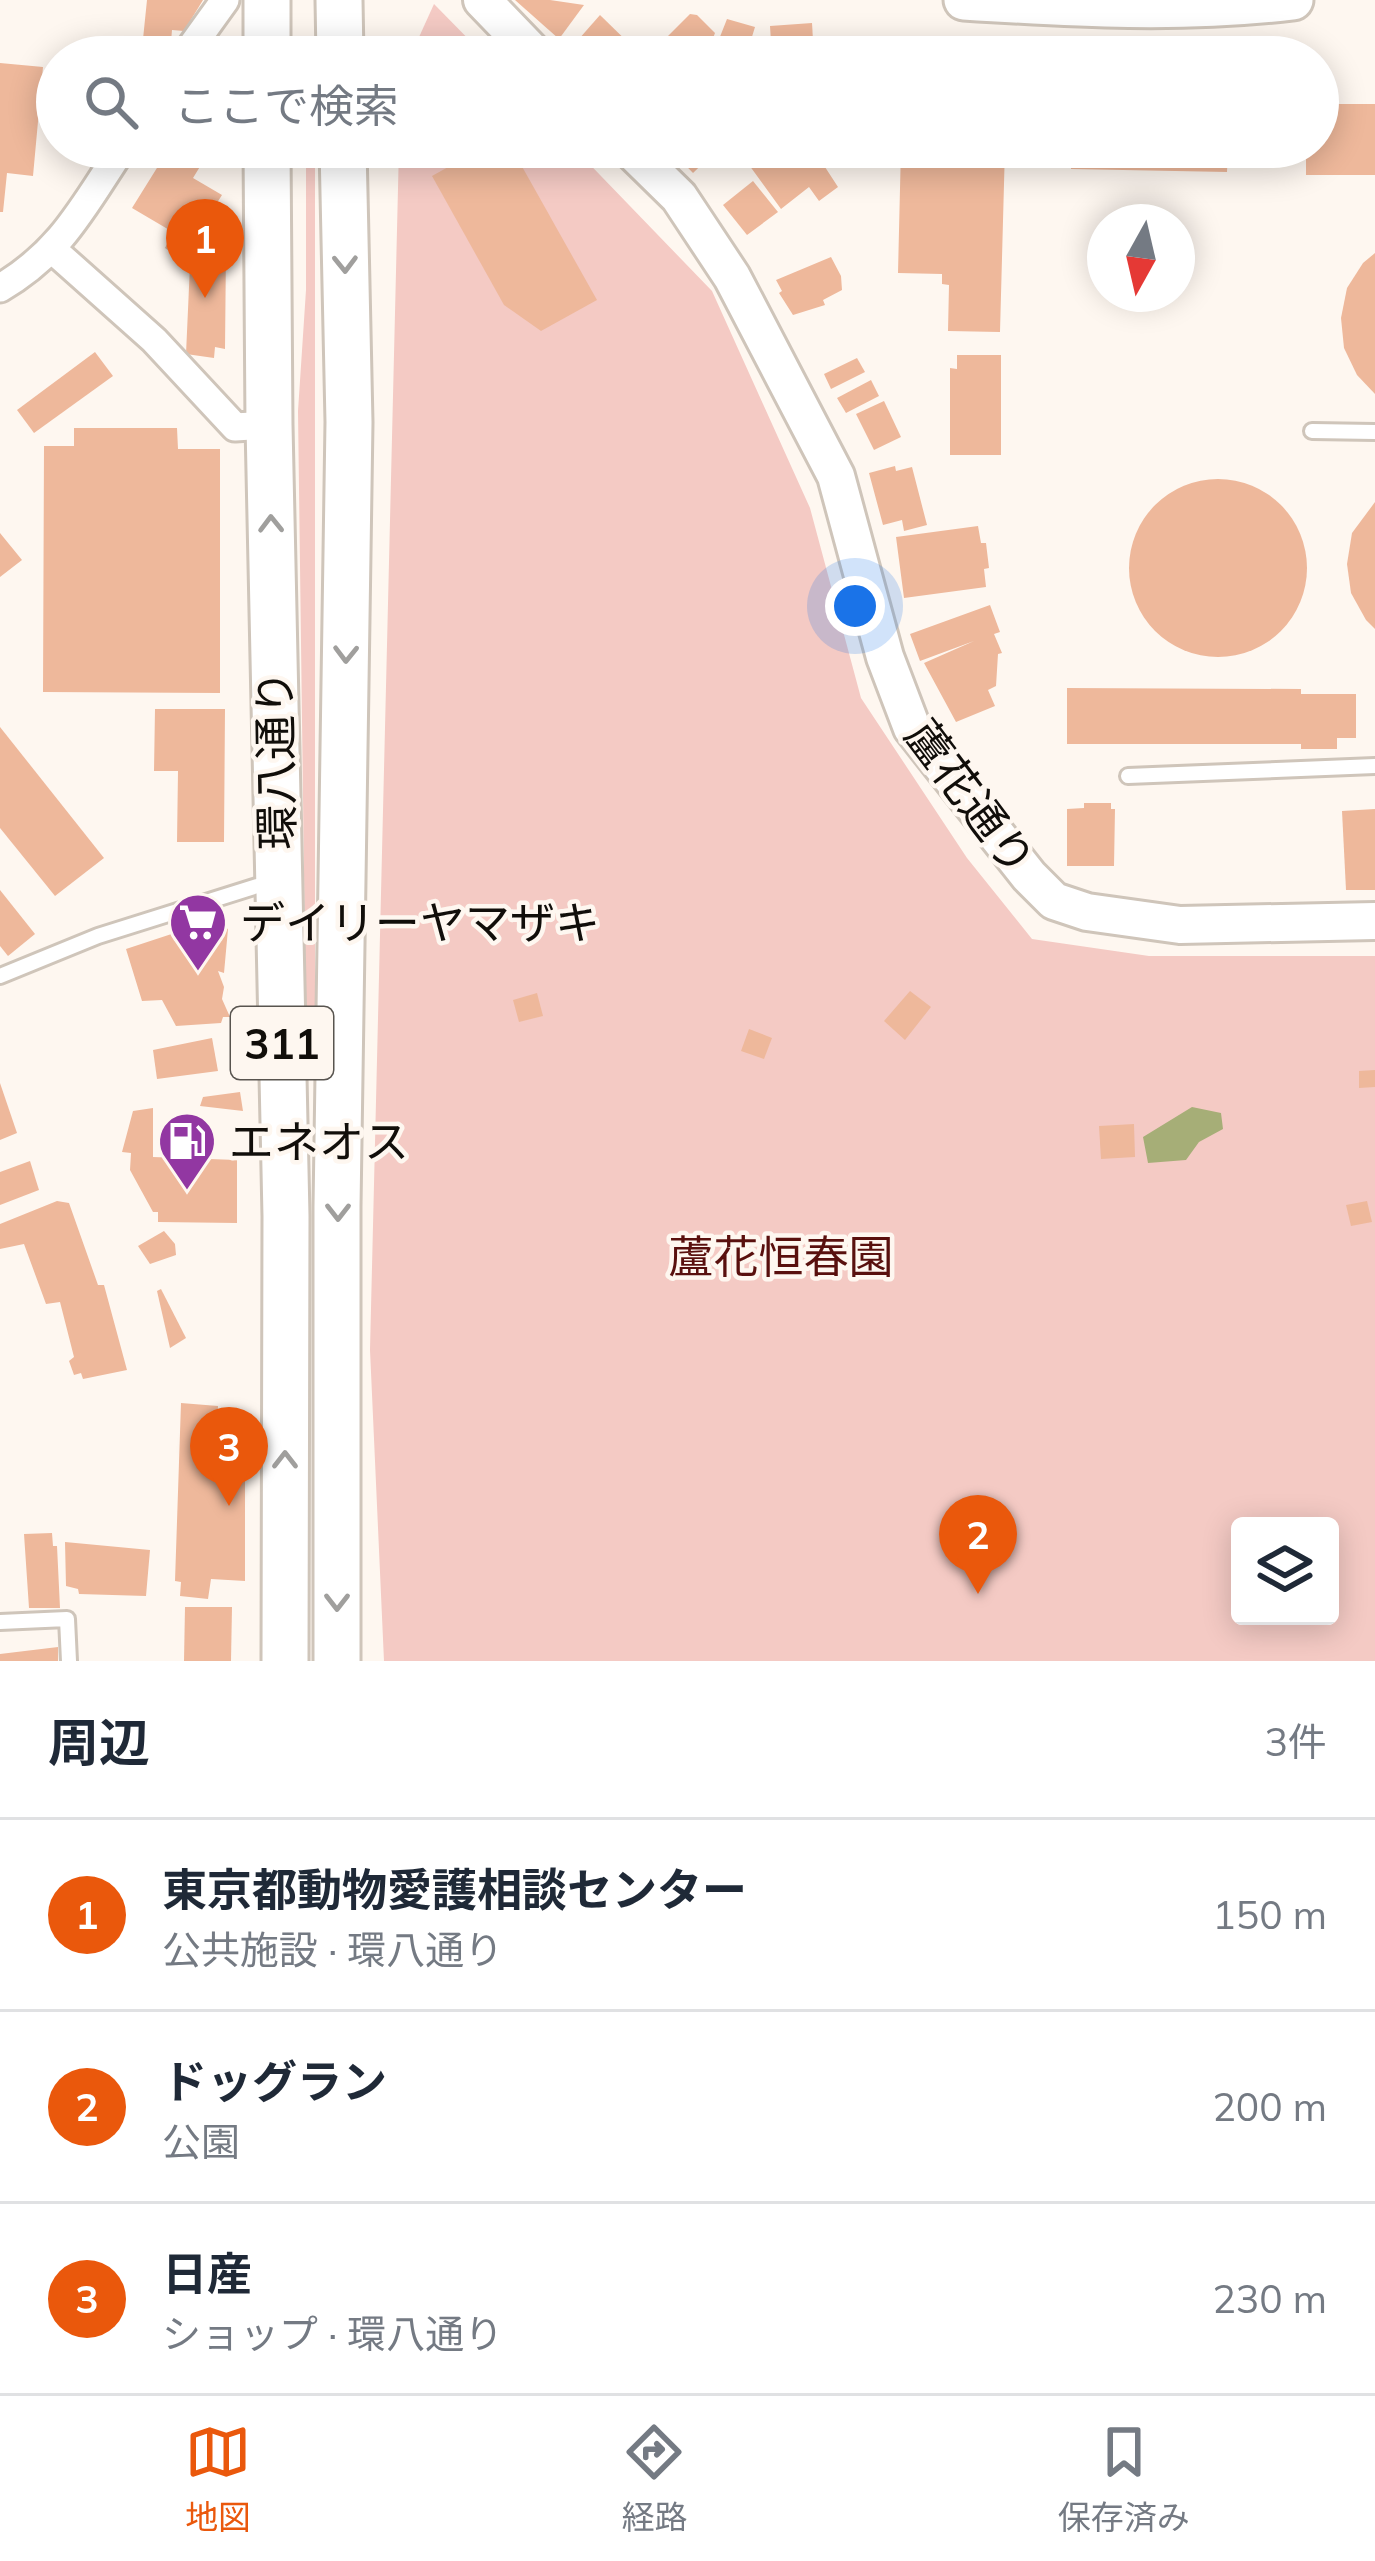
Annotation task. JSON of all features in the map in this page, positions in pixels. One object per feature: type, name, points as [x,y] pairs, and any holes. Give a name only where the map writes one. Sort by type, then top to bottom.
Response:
[{"type":"main road","points":[[267,0],[267,36]]},
{"type":"main road","points":[[339,0],[340,36]]},
{"type":"main road","points":[[964,0],[1233,7],[1294,0]]},
{"type":"main road","name":"環八通り","points":[[267,168],[286,1216],[285,1661]]},
{"type":"main road","name":"環八通り","points":[[337,1661],[349,422],[343,168]]},
{"type":"street","points":[[199,36],[225,0]]},
{"type":"street","points":[[482,0],[517,36]]},
{"type":"street","points":[[0,288],[53,250],[109,168]]},
{"type":"street","name":"蘆花通り","points":[[650,168],[679,196],[732,277],[836,476],[885,657],[912,728],[1029,876],[1054,901],[1087,912],[1180,925],[1375,921]]},
{"type":"street","points":[[53,250],[154,340],[235,427],[269,425]]},
{"type":"lane","points":[[1312,431],[1375,432]]},
{"type":"lane","points":[[1128,776],[1375,766]]},
{"type":"lane","points":[[0,976],[98,936],[278,880]]},
{"type":"lane","points":[[0,1622],[67,1618],[69,1661]]},
{"type":"green space","points":[[434,4],[465,36],[420,36]]},
{"type":"green space","points":[[306,168],[315,168],[315,1029],[306,1029],[298,411],[306,290]]},
{"type":"green space","name":"蘆花恒春園","points":[[398,168],[593,168],[712,291],[810,508],[861,698],[967,858],[1032,939],[1149,956],[1375,956],[1375,1661],[384,1661],[370,1350]]},
{"type":"shaded area","points":[[1192,1107],[1221,1113],[1223,1129],[1199,1142],[1186,1160],[1148,1163],[1143,1137]]},
{"type":"building","points":[[147,0],[203,0],[184,31],[143,36]]},
{"type":"building","points":[[515,0],[584,5],[561,36]]},
{"type":"building","points":[[690,14],[715,33],[714,36],[668,36]]},
{"type":"building","points":[[600,15],[622,36],[582,36]]},
{"type":"building","points":[[727,19],[755,27],[752,36],[720,36]]},
{"type":"building","points":[[812,23],[813,36],[771,36],[770,26]]},
{"type":"building","points":[[0,63],[36,66],[33,176],[7,173],[0,212]]},
{"type":"building","points":[[1339,104],[1375,104],[1375,175],[1306,175],[1306,168],[1339,168]]},
{"type":"building","points":[[157,168],[199,168],[193,178],[222,195],[215,206],[224,211],[200,247],[226,249],[225,349],[215,347],[214,358],[186,354],[190,265],[165,248],[170,238],[189,246],[188,241],[132,208]]},
{"type":"building","points":[[446,168],[523,168],[597,300],[541,331],[504,305],[432,176]]},
{"type":"building","points":[[751,168],[826,168],[838,187],[819,201],[809,187],[781,209]]},
{"type":"building","points":[[900,168],[1004,168],[1000,332],[948,331],[949,285],[942,284],[942,274],[898,273]]},
{"type":"building","points":[[1071,168],[1227,168],[1227,172]]},
{"type":"building","points":[[753,181],[778,212],[747,235],[723,205]]},
{"type":"building","points":[[1375,253],[1375,394],[1357,375],[1344,348],[1341,318],[1347,288]]},
{"type":"building","points":[[831,257],[842,290],[823,300],[825,305],[793,315],[776,280]]},
{"type":"building","points":[[95,352],[113,376],[34,433],[17,410]]},
{"type":"building","points":[[957,355],[1001,355],[1001,455],[950,455],[950,368],[957,369]]},
{"type":"building","points":[[857,358],[865,372],[831,389],[824,374]]},
{"type":"building","points":[[871,380],[879,396],[846,413],[837,398]]},
{"type":"building","points":[[884,401],[901,437],[874,450],[856,414]]},
{"type":"building","points":[[74,428],[177,428],[178,449],[220,449],[220,693],[43,692],[44,446],[74,446]]},
{"type":"building","points":[[895,466],[896,471],[912,467],[927,525],[904,531],[902,520],[883,525],[869,473]]},
{"type":"building","points":[[1218,479],[1252,485],[1281,505],[1301,534],[1307,568],[1301,602],[1281,631],[1252,651],[1218,657],[1184,651],[1155,631],[1135,602],[1129,568],[1135,534],[1155,505],[1184,485]]},
{"type":"building","points":[[1375,502],[1375,629],[1351,593],[1347,564],[1352,533]]},
{"type":"building","points":[[978,526],[981,543],[986,543],[986,587],[904,598],[896,537]]},
{"type":"building","points":[[0,533],[22,560],[0,577]]},
{"type":"building","points":[[990,605],[1002,653],[998,654],[996,686],[988,690],[995,706],[956,722],[924,663],[974,641],[920,661],[910,634]]},
{"type":"building","points":[[1067,688],[1301,689],[1301,694],[1356,694],[1356,738],[1337,738],[1337,749],[1301,749],[1301,744],[1067,744]]},
{"type":"building","points":[[155,709],[225,709],[224,842],[177,842],[178,771],[154,771]]},
{"type":"building","points":[[0,727],[104,858],[55,896],[0,828]]},
{"type":"building","points":[[1084,803],[1111,803],[1115,809],[1114,866],[1067,866],[1067,809],[1084,808]]},
{"type":"building","points":[[1375,809],[1375,890],[1346,890],[1342,811]]},
{"type":"building","points":[[0,890],[35,934],[8,956],[0,946]]},
{"type":"building","points":[[214,920],[228,929],[224,973],[218,971],[230,1017],[223,1017],[221,1023],[176,1026],[162,1000],[142,1001],[126,949]]},
{"type":"building","points":[[910,991],[931,1007],[905,1040],[884,1021]]},
{"type":"building","points":[[537,993],[543,1016],[519,1022],[513,1000]]},
{"type":"building","points":[[749,1029],[772,1038],[764,1059],[741,1051]]},
{"type":"building","points":[[212,1038],[218,1071],[157,1079],[153,1050]]},
{"type":"building","points":[[1375,1070],[1375,1087],[1359,1088],[1359,1071]]},
{"type":"building","points":[[0,1083],[17,1133],[0,1140]]},
{"type":"building","points":[[240,1092],[243,1111],[200,1106],[203,1097]]},
{"type":"building","points":[[153,1108],[153,1157],[237,1160],[237,1223],[158,1222],[158,1212],[153,1212],[130,1170],[131,1153],[122,1152],[133,1111]]},
{"type":"building","points":[[1134,1124],[1135,1157],[1101,1159],[1099,1126]]},
{"type":"building","points":[[30,1161],[39,1190],[0,1205],[0,1172]]},
{"type":"building","points":[[57,1201],[69,1203],[98,1285],[104,1285],[127,1370],[83,1379],[81,1373],[74,1375],[60,1302],[46,1304],[24,1244],[0,1249],[0,1224]]},
{"type":"building","points":[[1367,1201],[1372,1222],[1351,1226],[1346,1205]]},
{"type":"building","points":[[164,1231],[175,1244],[176,1255],[150,1264],[138,1246]]},
{"type":"building","points":[[161,1289],[186,1338],[170,1348],[157,1291]]},
{"type":"building","points":[[181,1403],[218,1406],[217,1436],[245,1441],[245,1581],[211,1579],[208,1599],[180,1596],[181,1582],[175,1581]]},
{"type":"building","points":[[52,1533],[60,1608],[29,1608],[24,1534]]},
{"type":"building","points":[[65,1542],[150,1550],[146,1596],[79,1594],[78,1589],[66,1586]]},
{"type":"building","points":[[185,1607],[232,1607],[231,1661],[184,1661]]},
{"type":"building","points":[[58,1647],[58,1661],[0,1661],[0,1654]]},
{"type":"place","name":"東京都動物愛護相談センター","points":[[205,298]]},
{"type":"place","name":"デイリーヤマザキ","points":[[198,973]]},
{"type":"place","name":"エネオス","points":[[187,1192]]},
{"type":"place","name":"日産","points":[[229,1506]]},
{"type":"place","name":"ドッグラン","points":[[978,1594]]}]
